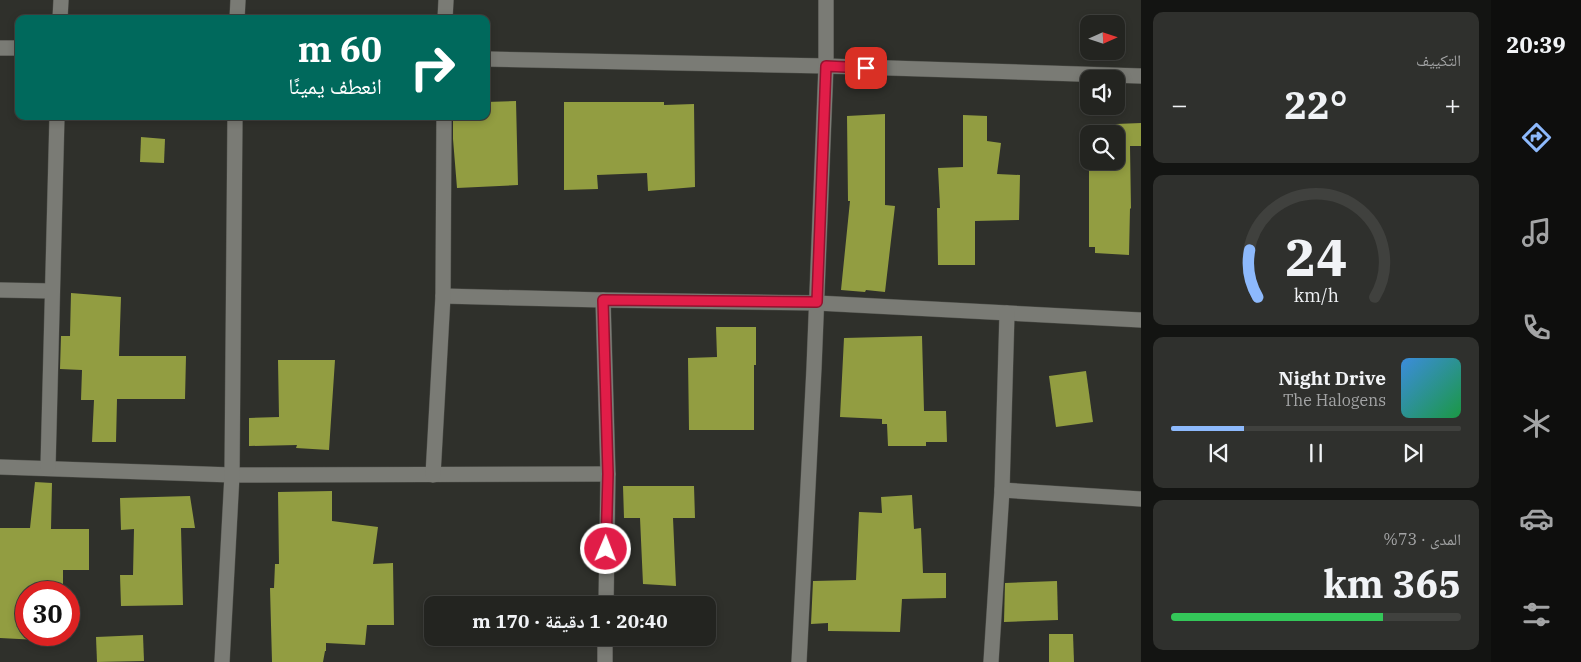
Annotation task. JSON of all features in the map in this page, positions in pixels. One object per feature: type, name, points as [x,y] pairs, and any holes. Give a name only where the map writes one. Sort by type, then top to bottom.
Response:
[{"type":"street","points":[[60,15],[61,0]]},
{"type":"street","points":[[237,15],[238,0]]},
{"type":"street","points":[[446,0],[446,15]]},
{"type":"street","points":[[799,662],[817,302],[826,66],[826,0]]},
{"type":"street","points":[[0,48],[15,48]]},
{"type":"street","points":[[490,59],[826,66],[1141,76]]},
{"type":"street","points":[[48,467],[57,120]]},
{"type":"street","points":[[222,662],[232,475],[235,120]]},
{"type":"street","points":[[433,475],[443,296],[444,120]]},
{"type":"street","points":[[0,290],[52,291]]},
{"type":"street","points":[[443,296],[817,302],[1141,320]]},
{"type":"street","points":[[603,300],[608,474],[606,596]]},
{"type":"street","points":[[991,662],[1002,490],[1007,313]]},
{"type":"street","points":[[0,467],[48,467],[232,475],[608,474]]},
{"type":"street","points":[[1002,490],[1141,499]]},
{"type":"street","points":[[605,646],[605,662]]},
{"type":"building","points":[[516,101],[518,185],[457,188],[453,120],[490,120],[490,102]]},
{"type":"building","points":[[564,102],[664,102],[664,105],[694,104],[695,187],[648,191],[647,173],[597,175],[598,189],[564,190]]},
{"type":"building","points":[[885,114],[885,205],[895,206],[885,292],[841,290],[850,201],[848,201],[847,116]]},
{"type":"building","points":[[963,115],[987,116],[987,141],[1001,143],[997,174],[1020,175],[1019,220],[975,221],[975,265],[938,265],[937,208],[940,208],[938,168],[963,167]]},
{"type":"building","points":[[1141,123],[1141,146],[1130,146],[1131,209],[1129,255],[1095,253],[1095,247],[1089,247],[1089,170],[1125,170],[1125,125],[1091,125]]},
{"type":"building","points":[[141,137],[165,139],[164,163],[140,162]]},
{"type":"building","points":[[71,293],[121,297],[119,356],[186,356],[185,399],[117,399],[116,442],[92,442],[94,400],[81,400],[82,370],[60,369],[61,336],[70,336]]},
{"type":"building","points":[[716,327],[756,327],[754,430],[689,430],[688,358],[717,357]]},
{"type":"building","points":[[922,336],[924,411],[946,411],[947,442],[926,442],[926,446],[888,446],[887,424],[882,424],[882,419],[840,417],[844,338]]},
{"type":"building","points":[[278,360],[335,360],[329,450],[296,448],[297,445],[249,446],[249,418],[279,417]]},
{"type":"building","points":[[1086,371],[1093,422],[1056,427],[1049,376]]},
{"type":"building","points":[[35,482],[52,483],[51,529],[89,529],[89,570],[63,570],[63,581],[15,581],[15,639],[0,638],[0,528],[30,528]]},
{"type":"building","points":[[623,486],[694,486],[695,518],[673,518],[676,586],[643,584],[640,518],[624,518]]},
{"type":"building","points":[[332,491],[332,521],[378,527],[373,564],[393,563],[394,625],[367,625],[365,645],[326,643],[323,662],[272,662],[270,588],[274,588],[275,564],[279,564],[278,492]]},
{"type":"building","points":[[912,495],[914,529],[921,528],[923,573],[946,573],[946,598],[902,599],[900,632],[828,631],[828,623],[811,624],[813,581],[856,580],[859,512],[882,513],[881,497]]},
{"type":"building","points":[[190,496],[195,528],[181,528],[183,605],[121,606],[120,575],[133,575],[134,529],[121,530],[120,498]]},
{"type":"building","points":[[1057,581],[1058,620],[1004,622],[1005,583]]},
{"type":"building","points":[[1049,634],[1073,634],[1074,662],[1049,662]]},
{"type":"building","points":[[143,635],[144,661],[97,662],[96,637]]},
{"type":"route","points":[[606,549],[608,474],[603,300],[817,302],[826,66],[866,68]]}]
